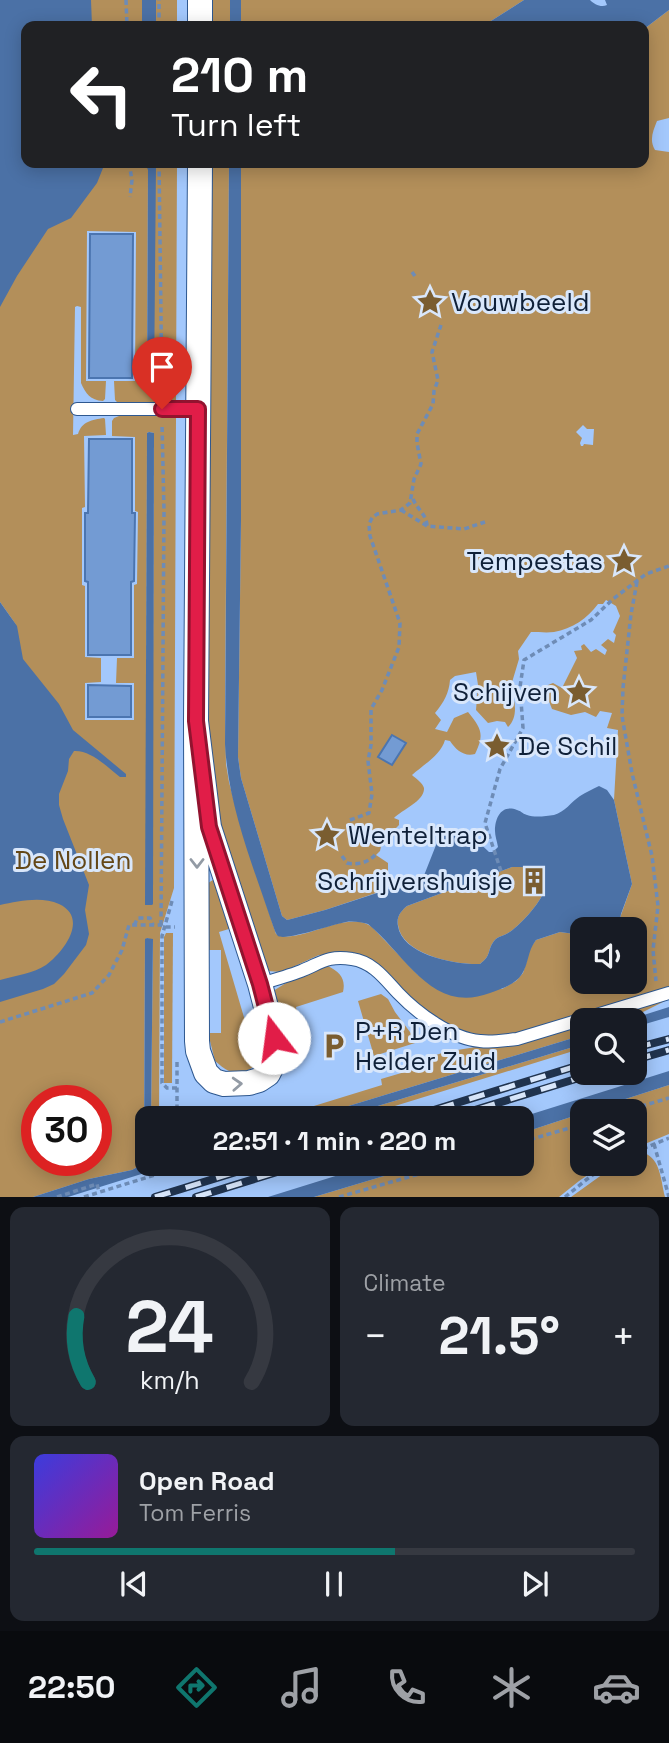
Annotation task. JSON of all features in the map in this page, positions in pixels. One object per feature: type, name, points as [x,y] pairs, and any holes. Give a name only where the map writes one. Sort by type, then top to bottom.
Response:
[{"type":"street","points":[[200,0],[200,21]]},
{"type":"street","points":[[196,721],[209,827],[260,984],[274,1038],[276,1053],[268,1074],[249,1083],[224,1084],[214,1081],[201,1062],[197,1041],[196,721],[200,168]]},
{"type":"lane","points":[[77,410],[198,409]]},
{"type":"lane","points":[[260,984],[303,970],[322,960],[353,959],[372,966],[422,1015],[467,1039],[486,1042],[517,1038],[663,995]]},
{"type":"path","points":[[126,0],[127,21]]},
{"type":"path","points":[[159,0],[159,21]]},
{"type":"path","points":[[130,168],[130,197]]},
{"type":"path","points":[[159,168],[164,511],[162,1083],[167,1088],[177,1088]]},
{"type":"path","points":[[412,272],[417,279]]},
{"type":"path","points":[[350,820],[369,813],[372,794],[368,761],[371,746],[371,709],[382,690],[399,647],[400,637],[400,623],[370,536],[369,524],[377,514],[401,510],[412,497],[414,479],[421,464],[417,434],[433,404],[438,380],[432,352],[441,325]]},
{"type":"path","points":[[412,497],[426,518],[428,526]]},
{"type":"path","points":[[401,510],[428,526],[464,528],[485,522]]},
{"type":"path","points":[[501,871],[485,823],[500,769],[523,728],[520,687],[524,660],[591,620],[613,598],[646,575],[669,566]]},
{"type":"path","points":[[638,582],[628,638],[622,716],[654,869],[658,906],[653,950],[663,995]]},
{"type":"path","points":[[342,856],[352,864],[368,862],[375,855]]},
{"type":"path","points":[[0,1022],[92,993],[109,975],[122,950],[129,925],[178,928]]},
{"type":"path","points":[[177,1049],[177,1106]]},
{"type":"path","points":[[647,1104],[669,1098]]},
{"type":"path","points":[[534,1138],[570,1128]]},
{"type":"path","points":[[647,1147],[669,1138]]},
{"type":"path","points":[[654,1144],[669,1197]]},
{"type":"path","points":[[84,1197],[151,1176]]},
{"type":"path","points":[[339,1197],[412,1176]]},
{"type":"path","points":[[565,1197],[592,1176]]},
{"type":"path","points":[[57,1197],[97,1184],[99,1192]]},
{"type":"green space","name":"De Nollen","points":[[0,0],[177,0],[177,21],[21,21],[21,168],[177,168],[176,401],[169,405],[118,403],[115,400],[114,381],[135,381],[136,232],[87,231],[86,381],[106,381],[103,401],[89,396],[81,383],[81,307],[75,307],[73,435],[78,434],[88,422],[104,418],[106,435],[84,436],[82,585],[85,586],[85,657],[101,658],[101,682],[85,683],[85,720],[134,720],[134,683],[116,683],[117,658],[134,658],[138,512],[135,511],[135,437],[112,436],[112,421],[119,416],[171,415],[176,418],[174,888],[160,933],[159,1106],[151,1106],[153,940],[147,938],[144,1106],[135,1106],[135,1168],[112,1174],[112,1085],[21,1085],[21,1176],[103,1176],[33,1197],[0,1197],[0,604],[17,626],[0,602]],"holes":[[[148,172],[149,388],[147,387]],[[147,433],[154,433],[152,905],[146,780]]]},
{"type":"green space","points":[[210,0],[230,0],[230,21],[210,21]]},
{"type":"green space","points":[[241,0],[524,0],[491,21],[241,21]]},
{"type":"green space","points":[[669,10],[669,118],[657,121],[652,139],[655,150],[669,152],[669,999],[647,1010],[570,1008],[570,1039],[349,1106],[314,1106],[382,1085],[381,1079],[432,1064],[430,1057],[482,1046],[485,1043],[440,1021],[351,954],[319,955],[282,972],[267,971],[217,815],[208,743],[210,168],[229,168],[226,764],[241,828],[276,934],[297,935],[337,924],[362,922],[372,927],[418,975],[502,989],[516,981],[523,973],[528,951],[536,940],[560,932],[570,933],[570,994],[647,994],[647,917],[620,917],[632,884],[614,800],[618,730],[607,728],[612,713],[600,711],[596,717],[585,712],[571,715],[552,709],[545,691],[548,685],[553,683],[562,688],[577,658],[574,651],[582,650],[581,646],[584,644],[591,652],[596,649],[605,655],[607,650],[601,645],[608,639],[614,643],[616,635],[613,632],[620,616],[616,606],[606,600],[573,626],[561,631],[531,632],[518,651],[519,659],[510,689],[515,703],[515,714],[508,727],[505,722],[488,723],[476,710],[476,672],[455,676],[450,680],[446,697],[435,713],[441,720],[435,729],[447,732],[454,718],[468,712],[480,731],[480,741],[475,754],[464,754],[450,741],[445,740],[436,755],[412,775],[421,782],[423,793],[417,801],[394,818],[399,820],[399,825],[384,833],[380,851],[376,855],[388,863],[382,891],[287,920],[282,916],[241,778],[238,757],[241,168],[649,168],[649,25]],"holes":[[[583,425],[587,429],[594,429],[593,445],[581,446],[582,438],[576,432]]]},
{"type":"green space","points":[[512,867],[529,868],[544,874],[544,891],[539,901],[513,930],[494,941],[480,964],[458,963],[432,956],[409,944],[402,935],[398,919],[407,906]]},
{"type":"green space","points":[[213,880],[232,928],[219,932],[248,1031],[261,1028],[265,1043],[258,1063],[248,1070],[235,1073],[215,1061],[208,1033],[221,1033],[221,950],[207,950],[208,883]]},
{"type":"green space","points":[[166,933],[173,933],[172,1083],[164,1083]]},
{"type":"green space","points":[[328,966],[341,976],[344,983],[343,992],[296,1007],[298,1020],[291,1022],[281,1018],[273,991],[299,975]]},
{"type":"green space","points":[[381,994],[388,999],[416,1040],[415,1043],[374,1056],[358,1001]]},
{"type":"green space","points":[[570,1048],[570,1052],[395,1106],[378,1106]]},
{"type":"green space","points":[[669,1085],[669,1134],[647,1143],[647,1099],[625,1099]]},
{"type":"green space","points":[[570,1117],[570,1176],[586,1176],[559,1197],[314,1197],[384,1176],[534,1176],[534,1129]]},
{"type":"green space","points":[[647,1154],[657,1166],[665,1197],[571,1197],[600,1176],[647,1176]]},
{"type":"water","points":[[0,0],[91,0],[92,21],[21,21],[21,168],[103,168],[97,183],[71,218],[48,229],[0,307]]},
{"type":"water","points":[[142,0],[156,0],[156,21],[142,21]]},
{"type":"water","points":[[230,0],[241,0],[241,21],[230,21]]},
{"type":"water","points":[[524,0],[590,0],[602,6],[607,5],[605,0],[669,0],[669,10],[649,25],[649,21],[491,21]]},
{"type":"water","points":[[147,168],[156,168],[152,389],[147,387]]},
{"type":"water","points":[[229,168],[241,168],[238,757],[241,778],[282,916],[287,920],[325,910],[423,878],[438,840],[445,833],[464,830],[489,852],[493,852],[498,847],[496,821],[503,810],[512,809],[540,817],[558,814],[580,796],[599,786],[607,790],[614,800],[632,884],[620,917],[570,917],[570,933],[560,932],[536,940],[524,970],[516,981],[470,998],[452,996],[421,978],[368,924],[346,922],[300,934],[278,936],[242,834],[231,789],[225,744]],"holes":[[[512,867],[544,874],[544,891],[539,901],[513,930],[494,941],[480,964],[458,963],[432,956],[419,951],[402,936],[398,920],[407,906]]]},
{"type":"water","points":[[147,433],[154,433],[153,904],[145,905]]},
{"type":"water","points":[[0,602],[17,626],[23,659],[59,704],[73,730],[126,774],[126,777],[120,777],[87,753],[74,751],[69,759],[68,771],[59,794],[59,805],[89,885],[85,910],[89,934],[86,945],[54,984],[0,1002],[0,980],[46,965],[66,944],[73,926],[68,910],[59,904],[30,900],[0,905]]},
{"type":"water","points":[[145,939],[153,939],[151,1106],[144,1106]]},
{"type":"water","points":[[669,1007],[669,1017],[647,1023],[647,1014]]},
{"type":"water","points":[[570,1039],[570,1048],[378,1106],[349,1106]]},
{"type":"water","points":[[669,1071],[669,1085],[625,1099],[580,1099],[624,1085],[647,1085],[647,1078]]},
{"type":"water","points":[[570,1102],[570,1117],[534,1129],[534,1113]]},
{"type":"water","points":[[135,1168],[135,1176],[68,1197],[33,1197],[89,1179]]},
{"type":"water","points":[[335,1176],[384,1176],[314,1197],[268,1197]]},
{"type":"building","points":[[90,234],[133,234],[132,378],[89,378]]},
{"type":"building","points":[[89,439],[132,439],[132,513],[135,513],[131,655],[88,655],[85,513],[88,513]]},
{"type":"building","points":[[88,685],[131,686],[131,717],[88,717]]},
{"type":"building","points":[[392,735],[406,743],[392,765],[378,757]]},
{"type":"railway","points":[[647,1045],[669,1039]]},
{"type":"railway","points":[[647,1056],[669,1050]]},
{"type":"railway","points":[[447,1106],[570,1068]]},
{"type":"railway","points":[[488,1106],[570,1081]]},
{"type":"railway","points":[[155,1197],[223,1176]]},
{"type":"railway","points":[[196,1197],[264,1176]]},
{"type":"place","name":"Vouwbeeld","points":[[430,302]]},
{"type":"place","name":"Tempestas","points":[[624,561]]},
{"type":"place","name":"Schijven","points":[[579,692]]},
{"type":"place","name":"De Schil","points":[[497,746]]},
{"type":"place","name":"Wenteltrap","points":[[327,835]]},
{"type":"place","name":"Schrijvershuisje","points":[[534,881]]},
{"type":"place","name":"P+R Den Helder Zuid","points":[[334,1046]]},
{"type":"route","points":[[162,409],[198,409],[196,721],[209,827],[260,984],[274,1038]]}]
